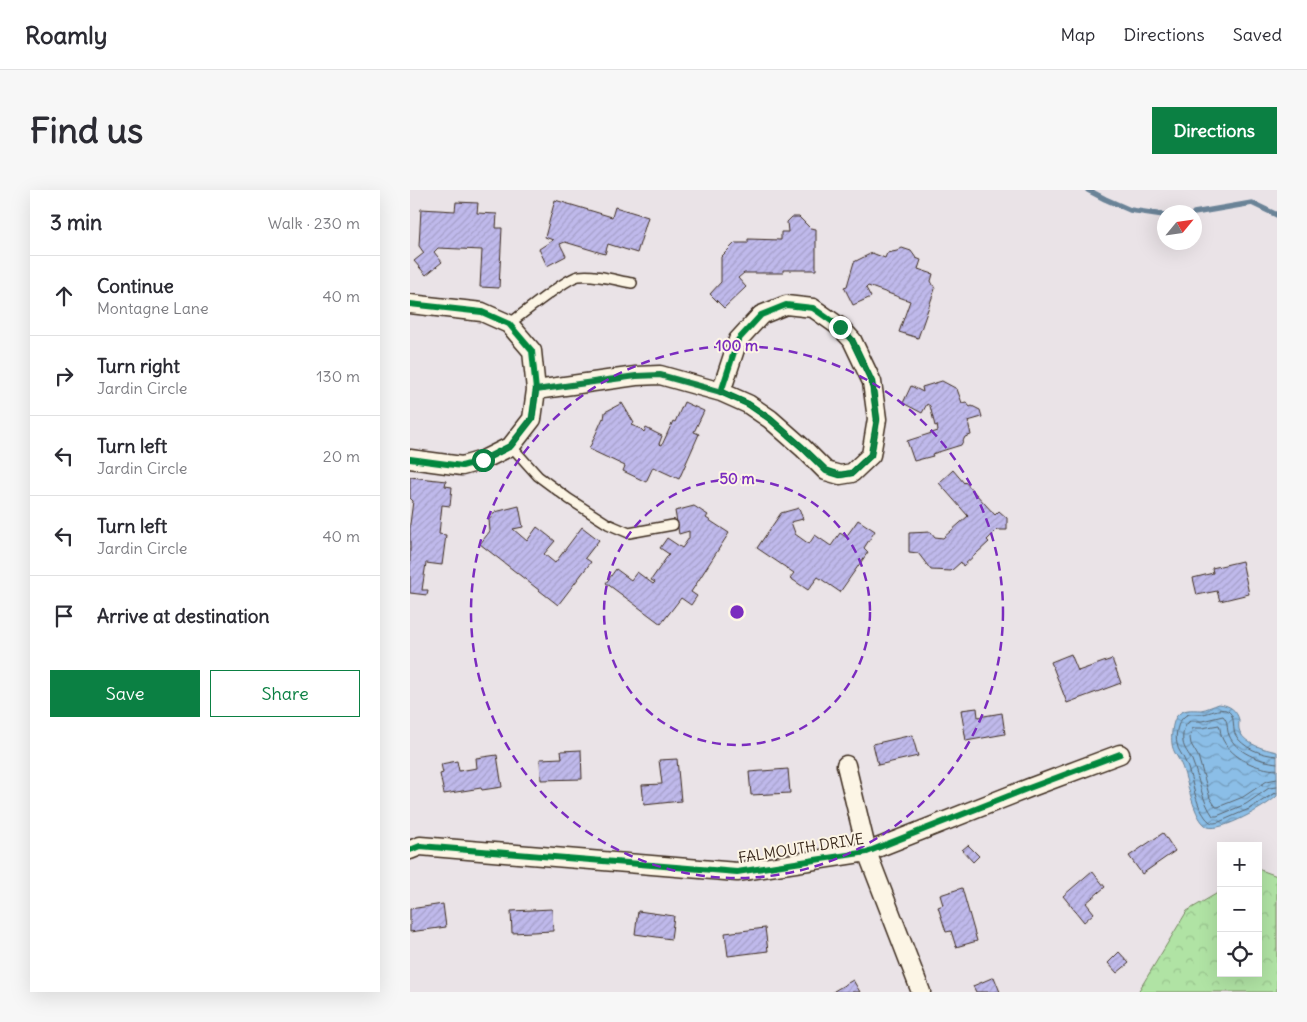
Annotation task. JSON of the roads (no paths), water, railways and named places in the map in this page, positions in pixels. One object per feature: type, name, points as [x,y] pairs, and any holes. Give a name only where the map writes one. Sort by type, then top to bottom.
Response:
[{"type":"street","points":[[410,304],[482,312],[509,324],[532,351],[536,390],[532,418],[510,446],[483,460],[462,466],[410,459]]},
{"type":"street","points":[[536,390],[636,376],[660,375],[721,392],[748,404],[770,419],[826,470],[840,475],[852,473],[871,455],[877,420],[872,382],[852,340],[840,327],[813,308],[786,305],[761,315],[738,340],[721,392]]},
{"type":"street","name":"FALMOUTH DRIVE","points":[[410,850],[420,846],[737,872],[867,852],[1120,754]]},
{"type":"street","points":[[846,765],[867,852],[921,992]]},
{"type":"lane","points":[[509,324],[562,284],[576,276],[589,276],[632,283]]},
{"type":"lane","points":[[510,446],[538,476],[568,500],[608,524],[630,533],[673,525]]},
{"type":"water","points":[[1219,704],[1229,707],[1236,713],[1239,720],[1239,730],[1246,740],[1256,746],[1277,752],[1277,796],[1244,817],[1214,828],[1208,827],[1198,816],[1184,771],[1174,752],[1172,734],[1176,717],[1181,712],[1203,710]]},
{"type":"waterway","points":[[1088,190],[1130,210],[1157,214]]},
{"type":"waterway","points":[[1202,212],[1252,203],[1277,215]]}]
